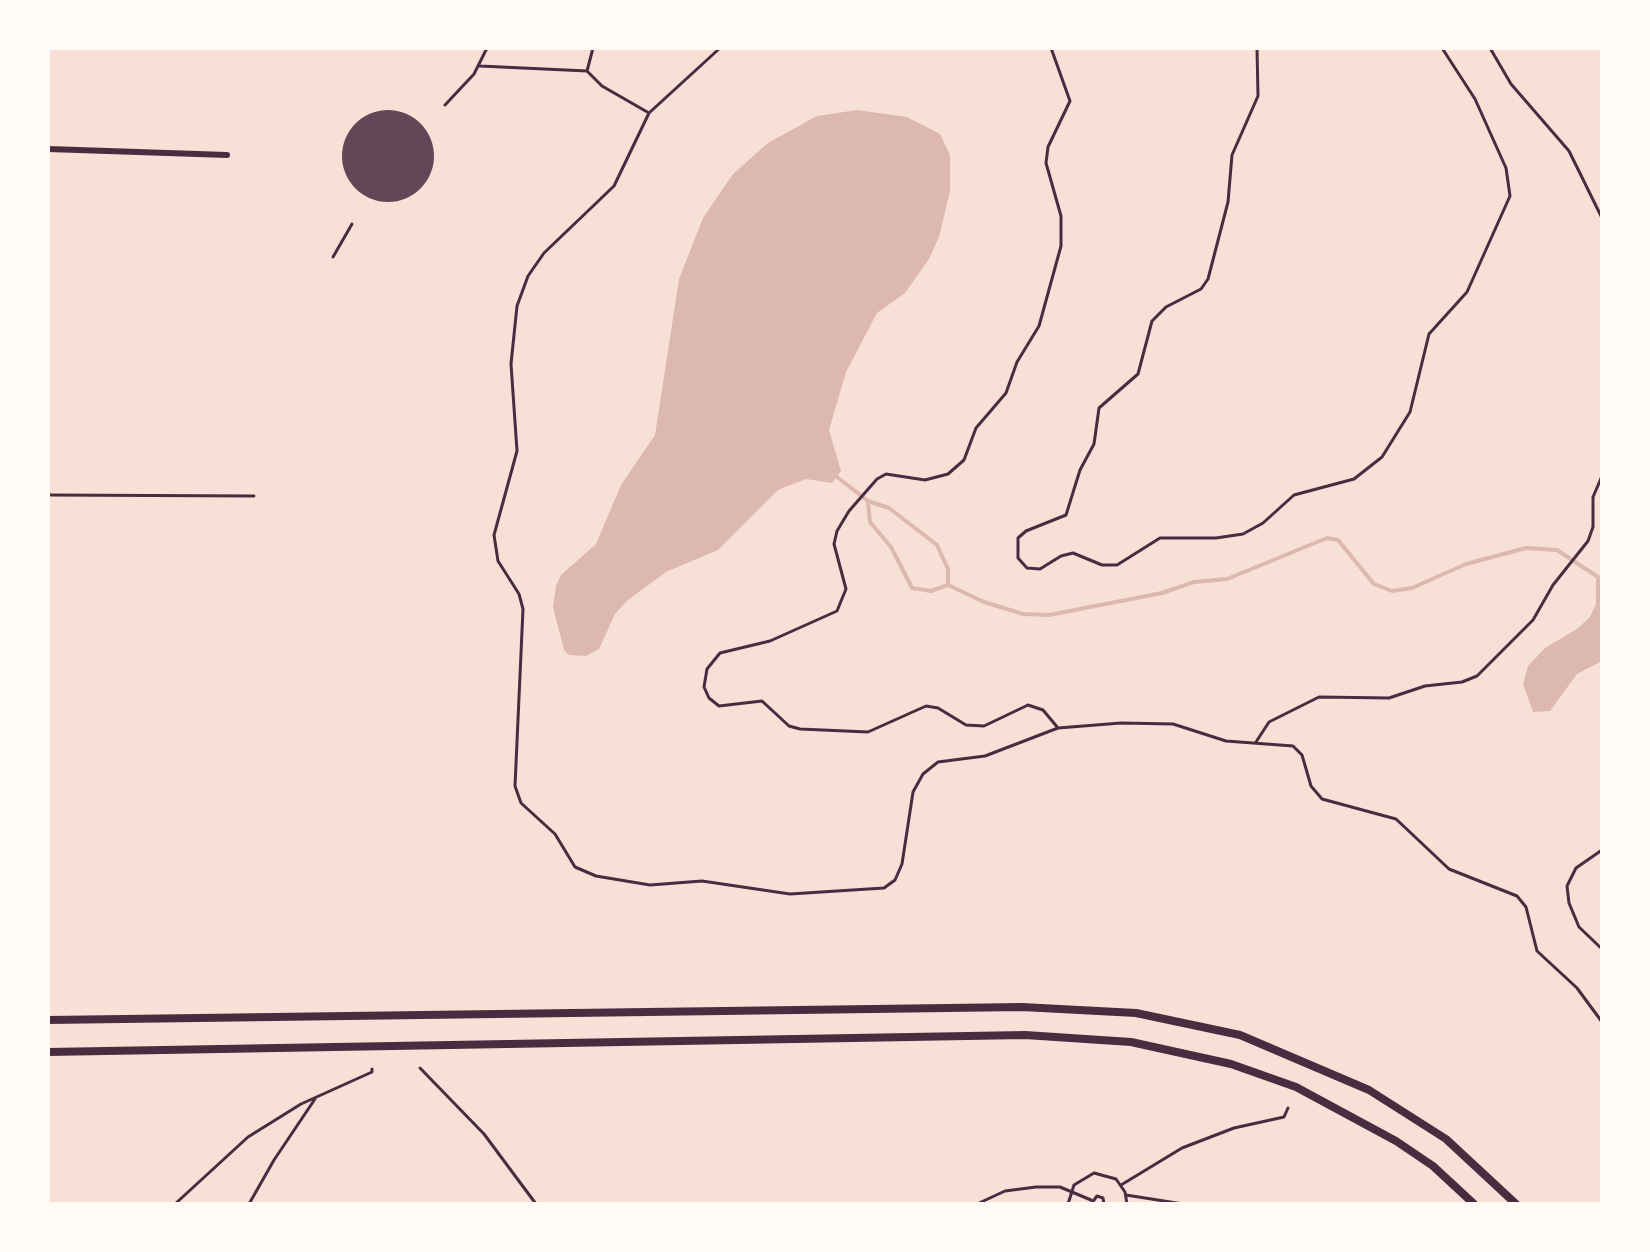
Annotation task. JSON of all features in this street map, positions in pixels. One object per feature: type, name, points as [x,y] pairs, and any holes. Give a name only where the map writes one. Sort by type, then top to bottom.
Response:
[{"type":"street","points":[[48,149],[227,155]]},
{"type":"street","points":[[48,1020],[1022,1007],[1136,1013],[1240,1035],[1369,1090],[1446,1139],[1516,1204]]},
{"type":"street","points":[[48,1052],[1025,1035],[1109,1040],[1197,1055],[1296,1087],[1396,1141],[1433,1166],[1474,1204]]},
{"type":"lane","points":[[445,105],[480,66],[487,48]]},
{"type":"lane","points":[[587,71],[593,48]]},
{"type":"lane","points":[[720,48],[649,113],[614,186],[544,253],[528,276],[517,306],[511,364],[517,451],[498,515],[494,545],[498,561],[519,594],[523,609],[516,705],[520,736],[515,786],[521,803],[555,834],[577,869],[596,876],[650,885],[713,881],[790,894],[833,889],[878,890],[891,884],[899,872],[909,804],[917,782],[930,767],[943,760],[985,756],[1058,728],[1158,723],[1187,727],[1226,741],[1285,743],[1299,750],[1306,761],[1311,786],[1322,799],[1388,816],[1411,831],[1453,872],[1517,896],[1526,907],[1537,951],[1577,988],[1602,1022]]},
{"type":"lane","points":[[1051,48],[1070,101],[1047,156],[1063,236],[1039,326],[1017,362],[1006,393],[980,422],[959,466],[937,479],[886,474],[857,502],[835,537],[835,559],[846,589],[840,608],[828,618],[770,641],[716,656],[707,669],[704,681],[712,702],[724,707],[762,701],[794,728],[842,733],[875,730],[926,706],[938,708],[966,725],[980,727],[1031,705],[1050,716],[1058,728]]},
{"type":"lane","points":[[1257,48],[1258,96],[1232,155],[1228,202],[1208,279],[1201,289],[1166,307],[1152,321],[1138,374],[1099,408],[1094,444],[1080,470],[1066,515],[1026,531],[1018,538],[1018,558],[1027,568],[1040,569],[1061,556],[1073,553],[1102,565],[1117,565],[1160,538],[1243,534],[1263,523],[1294,495],[1354,479],[1382,457],[1410,412],[1422,350],[1429,334],[1467,292],[1504,217],[1510,196],[1506,168],[1475,99],[1442,48]]},
{"type":"lane","points":[[1490,48],[1511,84],[1569,151],[1602,218]]},
{"type":"lane","points":[[480,66],[587,71],[602,86],[649,113]]},
{"type":"lane","points":[[333,257],[352,224]]},
{"type":"lane","points":[[1256,742],[1269,722],[1319,697],[1384,698],[1425,686],[1473,678],[1533,620],[1553,585],[1591,535],[1593,497],[1602,476]]},
{"type":"lane","points":[[48,495],[254,496]]},
{"type":"lane","points":[[1602,850],[1576,868],[1567,886],[1571,910],[1579,927],[1602,949]]},
{"type":"path","points":[[420,1068],[484,1134],[536,1204]]},
{"type":"path","points":[[175,1204],[248,1137],[317,1095],[372,1072],[372,1069]]},
{"type":"path","points":[[249,1204],[317,1095]]},
{"type":"path","points":[[1121,1185],[1182,1148],[1234,1128],[1284,1117],[1288,1108]]},
{"type":"path","points":[[1068,1204],[1070,1191],[1080,1179],[1094,1173],[1109,1176],[1121,1185],[1127,1204]]},
{"type":"path","points":[[977,1204],[1022,1188],[1057,1187],[1091,1202],[1100,1196],[1104,1204]]},
{"type":"path","points":[[1126,1195],[1183,1204]]},
{"type":"shaded area","points":[[857,110],[907,117],[940,134],[950,155],[950,191],[939,237],[929,259],[905,293],[877,313],[846,372],[829,430],[841,471],[832,483],[806,479],[778,490],[718,550],[666,572],[628,600],[615,614],[599,649],[586,656],[569,655],[564,650],[553,607],[556,586],[561,575],[596,544],[621,485],[655,435],[679,279],[703,218],[733,174],[768,143],[817,116]]},
{"type":"shaded area","points":[[1602,575],[1602,661],[1577,674],[1550,711],[1533,712],[1523,684],[1528,666],[1545,648],[1577,629],[1590,617],[1596,604],[1596,579]]},
{"type":"building","points":[[388,110],[406,113],[421,123],[431,138],[434,156],[431,174],[421,189],[406,199],[388,202],[370,199],[355,189],[345,174],[342,156],[345,138],[355,123],[370,113]]},
{"type":"waterway","points":[[837,477],[868,501],[889,508],[937,545],[948,569],[948,585],[984,602],[1023,614],[1049,615],[1162,593],[1194,582],[1227,579],[1327,538],[1338,540],[1374,584],[1392,591],[1412,588],[1466,564],[1526,548],[1557,550],[1598,577]]},
{"type":"waterway","points":[[868,503],[870,522],[891,547],[912,588],[931,591],[948,585]]}]
